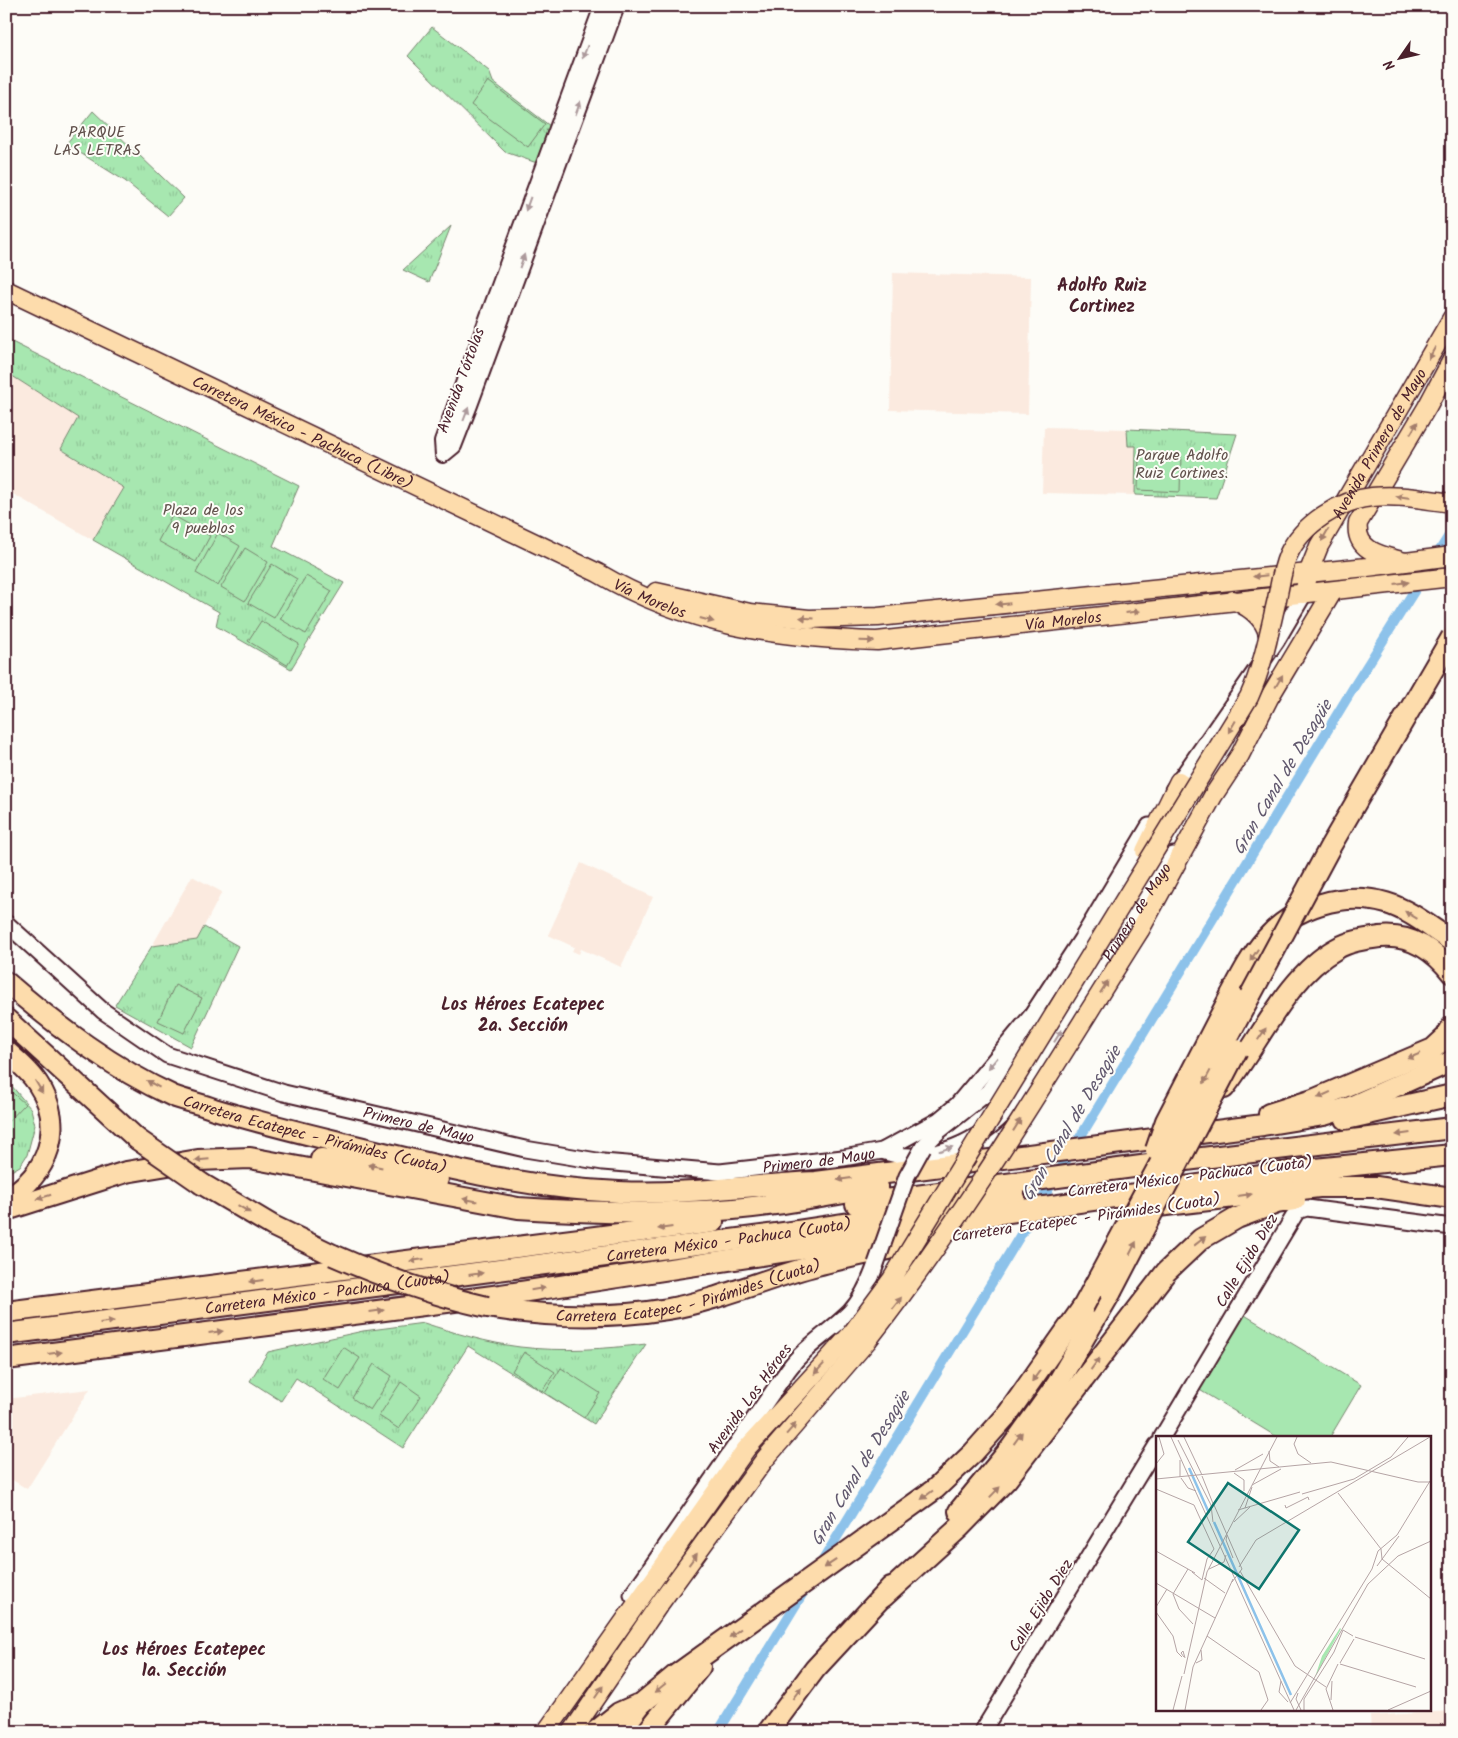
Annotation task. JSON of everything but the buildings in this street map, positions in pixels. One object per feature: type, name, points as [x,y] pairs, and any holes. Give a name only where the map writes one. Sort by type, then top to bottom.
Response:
[{"type":"highway","points":[[620,1732],[641,1704],[676,1675],[714,1650],[756,1617],[871,1537],[935,1489],[1007,1415],[1083,1307],[1330,847],[1452,637]]},
{"type":"highway","points":[[1207,1124],[1301,927],[1452,660]]},
{"type":"highway","points":[[1133,1215],[1166,1121],[1231,995],[1257,950],[1285,920],[1322,904],[1355,898],[1387,904],[1406,912],[1452,941]]},
{"type":"highway","points":[[768,1732],[815,1669],[951,1521],[1011,1448],[1056,1384],[1111,1292],[1207,1124],[1227,1085],[1291,991],[1311,968],[1338,947],[1360,940],[1388,937],[1408,940],[1424,947],[1440,958],[1452,973]]},
{"type":"highway","name":"Carretera Ecatepec - Pirámides (Cuota)","points":[[6,982],[39,1011],[99,1055],[174,1096],[260,1123],[485,1176],[572,1189],[620,1192],[698,1191],[762,1184],[816,1182],[1009,1191],[1078,1182],[1376,1188],[1446,1195]]},
{"type":"highway","name":"Carretera Ecatepec - Pirámides (Cuota)","points":[[6,1019],[137,1139],[202,1184],[273,1226],[373,1273],[420,1290],[487,1307],[529,1314],[580,1317],[670,1309],[740,1290],[816,1265],[1009,1191]]},
{"type":"highway","points":[[1207,1124],[1313,1100],[1433,1048],[1446,1037],[1452,1027]]},
{"type":"highway","points":[[6,1051],[39,1085],[50,1112],[52,1129],[46,1159],[39,1170],[32,1180],[6,1198]]},
{"type":"highway","name":"Carretera Ecatepec - Pirámides (Cuota)","points":[[1078,1182],[1207,1124],[1332,1113],[1350,1107],[1452,1061]]},
{"type":"highway","points":[[1078,1182],[1452,1095]]},
{"type":"highway","name":"Carretera México - Pachuca (Cuota)","points":[[1078,1182],[1186,1160],[1452,1128]]},
{"type":"highway","name":"Carretera México - Pachuca (Cuota)","points":[[6,1312],[1078,1182],[1452,1142]]},
{"type":"highway","points":[[6,1361],[28,1356],[501,1295],[904,1233],[1009,1191],[1078,1182],[1296,1171],[1452,1155]]},
{"type":"highway","points":[[6,1210],[126,1172],[198,1160],[252,1158],[312,1158],[355,1163],[514,1195],[558,1199],[684,1202],[770,1192],[816,1182]]},
{"type":"highway","points":[[252,1158],[518,1208],[561,1211],[702,1211],[793,1202],[924,1179],[1009,1191]]},
{"type":"highway","name":"Carretera México - Pachuca (Cuota)","points":[[6,1334],[781,1234],[1009,1191]]},
{"type":"highway","points":[[882,1596],[960,1527],[1007,1479],[1166,1272],[1201,1239],[1237,1218],[1277,1203],[1319,1196],[1452,1208]]},
{"type":"highway","points":[[647,1732],[714,1650]]},
{"type":"highway","points":[[595,1732],[619,1713],[641,1704]]},
{"type":"main road","name":"Carretera México - Pachuca (Libre)","points":[[6,290],[598,573]]},
{"type":"main road","name":"Avenida Primero de Mayo","points":[[1309,571],[1319,546],[1413,388],[1452,318]]},
{"type":"main road","name":"Avenida Primero de Mayo","points":[[1452,360],[1427,407],[1359,519],[1358,532],[1374,561],[1405,562],[1452,556]]},
{"type":"main road","points":[[546,1732],[746,1449],[852,1333],[892,1279],[1249,697],[1260,672],[1285,565],[1296,542],[1312,524],[1332,510],[1360,499],[1393,496],[1452,503]]},
{"type":"main road","name":"Vía Morelos","points":[[598,573],[664,595],[750,613],[809,619],[878,617],[1344,568],[1374,561]]},
{"type":"main road","name":"Primero de Mayo","points":[[6,923],[103,1011],[167,1055],[284,1093],[525,1148],[603,1162],[720,1172],[843,1158],[882,1151],[939,1120],[958,1105],[1032,1015],[1182,776],[1266,653],[1277,640],[1304,594],[1309,571]]},
{"type":"main road","name":"Vía Morelos","points":[[598,573],[625,589],[690,615],[745,630],[804,638],[877,641],[1447,577]]},
{"type":"main road","name":"Primero de Mayo","points":[[882,1151],[898,1157],[916,1157],[950,1148],[980,1133],[1004,1115],[1036,1072],[1136,909],[1240,755],[1269,698],[1333,591]]},
{"type":"main road","points":[[1232,600],[1250,607],[1261,620],[1268,632],[1266,653]]},
{"type":"main road","points":[[572,1732],[658,1606],[765,1459],[908,1289],[1011,1133],[1140,930],[1216,792],[1218,775],[1209,767],[1197,765],[1182,776],[1145,851],[1014,1064],[974,1146]]},
{"type":"main road","points":[[1020,1046],[1071,992],[1136,909]]},
{"type":"main road","points":[[1020,1046],[1032,1015]]},
{"type":"main road","name":"Avenida Los Héroes","points":[[538,1732],[788,1370],[803,1351],[850,1311],[866,1291],[907,1176],[923,1147],[940,1130],[988,1092],[1020,1046]]},
{"type":"main road","name":"Calle Ejido Diez","points":[[1163,1436],[1290,1218],[1297,1211],[1307,1208],[1452,1227]]},
{"type":"main road","name":"Calle Ejido Diez","points":[[982,1732],[1156,1447]]},
{"type":"street","name":"Avenida Tórtolas","points":[[602,6],[442,441],[443,455],[454,446],[470,405],[617,6]]},
{"type":"shaded area","points":[[893,273],[1031,277],[1028,414],[890,410]]},
{"type":"shaded area","points":[[6,372],[79,418],[61,449],[124,488],[93,540],[6,490]]},
{"type":"shaded area","points":[[1044,427],[1127,429],[1128,445],[1136,446],[1135,495],[1042,493]]},
{"type":"shaded area","points":[[581,863],[653,897],[621,967],[581,949],[579,954],[572,951],[574,947],[548,935]]},
{"type":"shaded area","points":[[192,876],[222,892],[197,940],[152,946]]},
{"type":"shaded area","points":[[90,1389],[27,1489],[6,1476],[6,1399]]},
{"type":"shaded area","points":[[1452,1711],[1452,1732],[1371,1732],[1370,1716]]},
{"type":"green space","points":[[432,27],[489,71],[493,82],[550,126],[537,163],[505,152],[408,56]]},
{"type":"green space","points":[[488,81],[545,124],[528,147],[471,105]]},
{"type":"green space","name":"PARQUE LAS LETRAS","points":[[93,111],[184,198],[168,216],[125,181],[66,144]]},
{"type":"green space","points":[[451,226],[429,282],[403,270]]},
{"type":"green space","name":"Plaza de los 9 pueblos","points":[[6,339],[299,486],[273,546],[344,583],[291,669],[216,626],[219,612],[93,540],[124,488],[61,449],[78,418],[6,372]]},
{"type":"green space","name":"Parque Adolfo Ruiz Cortines.","points":[[1127,429],[1237,434],[1216,498],[1135,495],[1136,446],[1128,446]]},
{"type":"green space","points":[[1139,453],[1181,455],[1180,492],[1138,490]]},
{"type":"green space","points":[[172,515],[210,536],[196,562],[158,541]]},
{"type":"green space","points":[[218,533],[240,546],[218,586],[196,573]]},
{"type":"green space","points":[[245,548],[268,562],[245,601],[221,587]]},
{"type":"green space","points":[[272,564],[297,579],[274,618],[248,603]]},
{"type":"green space","points":[[306,576],[332,591],[306,634],[280,619]]},
{"type":"green space","points":[[261,621],[299,644],[287,665],[248,641]]},
{"type":"green space","points":[[204,927],[238,946],[191,1047],[115,1005],[152,946],[197,940]]},
{"type":"green space","points":[[175,985],[202,998],[184,1033],[158,1021]]},
{"type":"green space","points":[[6,1079],[31,1109],[35,1125],[27,1155],[20,1166],[6,1174]]},
{"type":"green space","points":[[6,1087],[25,1104],[6,1124]]},
{"type":"green space","points":[[1238,1311],[1361,1385],[1331,1436],[1275,1436],[1193,1386]]},
{"type":"green space","points":[[424,1323],[484,1340],[536,1349],[583,1349],[646,1344],[594,1424],[468,1346],[403,1448],[296,1378],[281,1401],[250,1381],[268,1352],[363,1331]]},
{"type":"green space","points":[[343,1347],[360,1358],[340,1390],[323,1379]]},
{"type":"green space","points":[[524,1352],[555,1372],[542,1391],[512,1371]]},
{"type":"green space","points":[[374,1364],[392,1376],[370,1410],[352,1398]]},
{"type":"green space","points":[[561,1368],[600,1393],[584,1418],[545,1393]]},
{"type":"green space","points":[[401,1382],[421,1396],[399,1429],[379,1416]]},
{"type":"waterway","name":"Gran Canal de Desagüe","points":[[820,1565],[1355,685],[1452,531]]},
{"type":"waterway","name":"Gran Canal de Desagüe","points":[[718,1732],[806,1588]]},
{"type":"district","name":"Adolfo Ruiz Cortinez","points":[[1102,295]]},
{"type":"district","name":"Los Héroes Ecatepec 2a. Sección","points":[[523,1014]]},
{"type":"district","name":"Los Héroes Ecatepec 1a. Sección","points":[[184,1659]]}]
